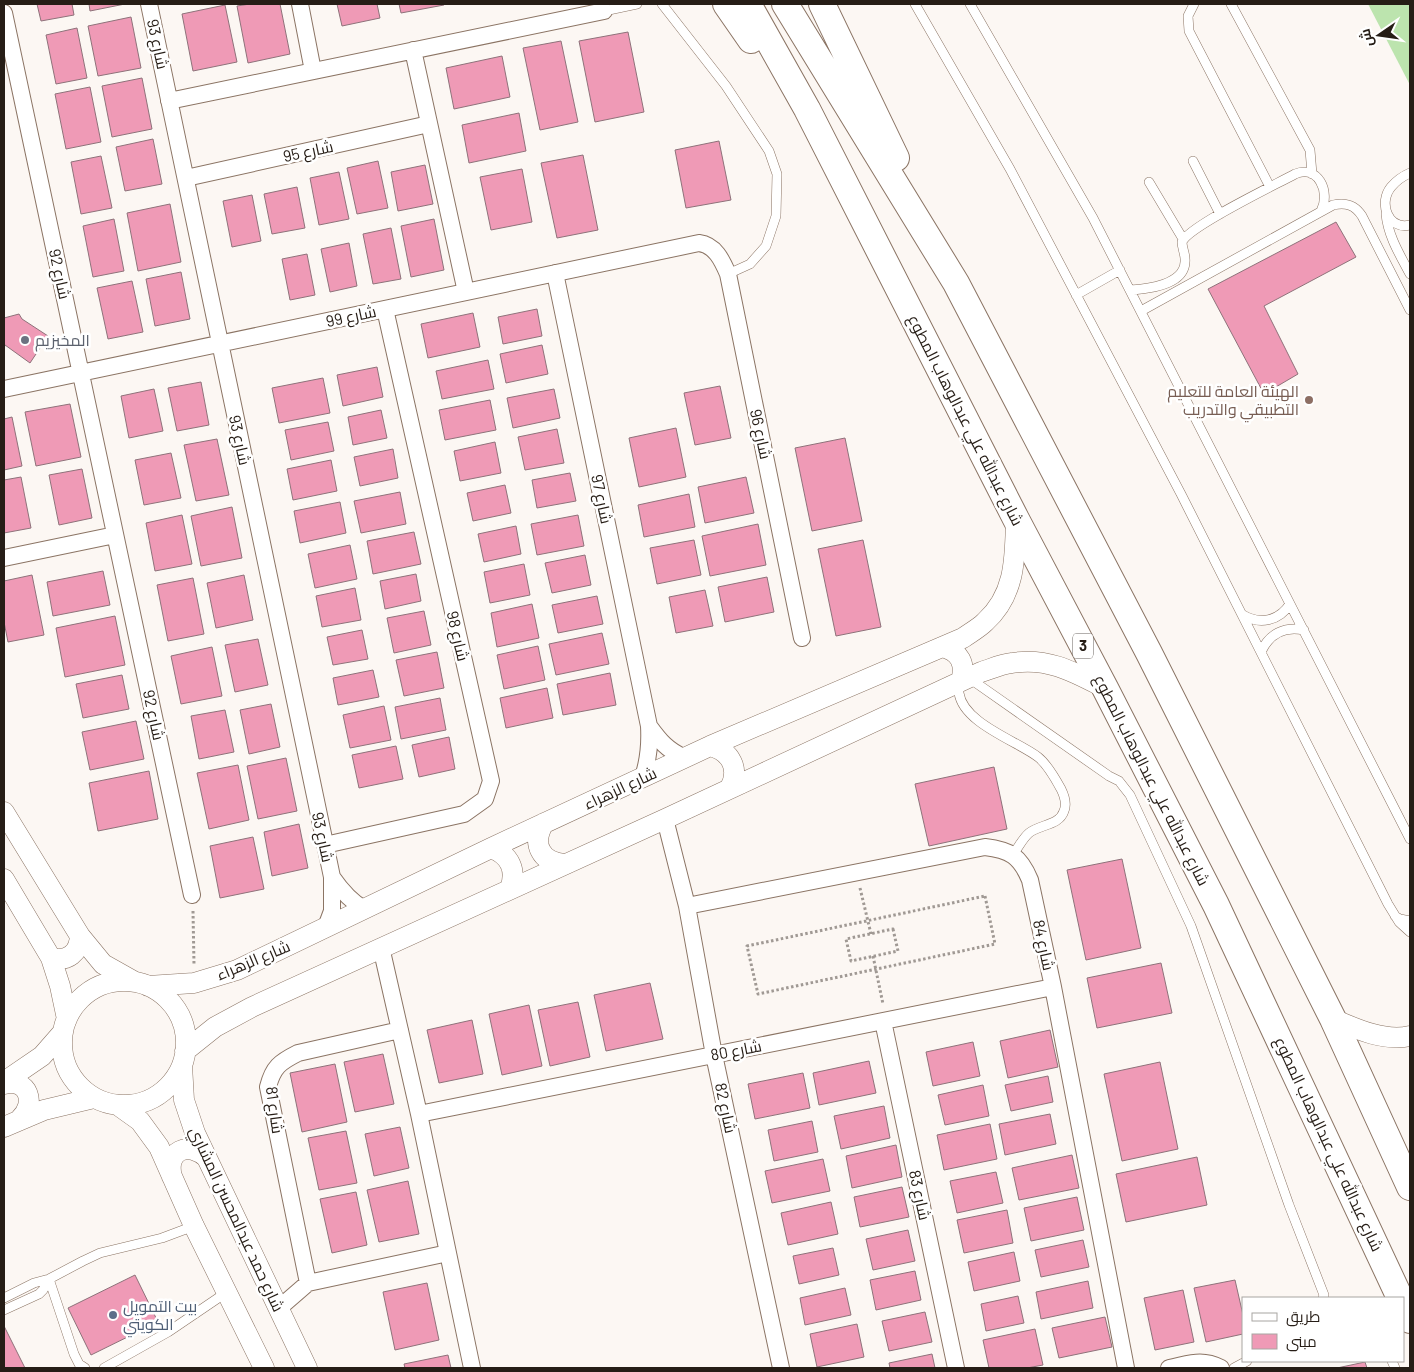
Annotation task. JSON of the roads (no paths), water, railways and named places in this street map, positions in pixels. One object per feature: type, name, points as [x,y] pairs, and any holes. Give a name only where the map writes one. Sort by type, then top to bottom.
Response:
[{"type":"main road","points":[[726,4],[763,56],[808,109]]},
{"type":"main road","name":"شارع عبدالله علي عبدالوهاب المطوع","points":[[748,4],[808,109],[1016,519],[1216,905],[1400,1297]]},
{"type":"main road","points":[[785,4],[956,283]]},
{"type":"main road","points":[[822,4],[956,283],[1149,653],[1333,1019],[1410,1187]]},
{"type":"main road","points":[[1404,1306],[1410,1320]]},
{"type":"street","name":"شارع 93","points":[[150,4],[332,877],[332,911],[326,927]]},
{"type":"street","points":[[300,4],[313,71]]},
{"type":"street","points":[[169,101],[604,10]]},
{"type":"street","name":"شارع 92","points":[[4,13],[8,54],[81,373],[192,895]]},
{"type":"street","points":[[413,50],[466,292]]},
{"type":"street","name":"شارع 95","points":[[186,178],[430,124]]},
{"type":"street","name":"شارع 96","points":[[699,243],[706,244],[715,251],[722,260],[728,274],[802,638]]},
{"type":"street","name":"شارع 99","points":[[4,389],[699,243]]},
{"type":"street","name":"شارع 97","points":[[555,273],[649,726],[649,760],[644,777]]},
{"type":"street","name":"شارع 98","points":[[324,845],[464,814],[485,799],[491,781],[385,309]]},
{"type":"street","name":"شارع الزهراء","points":[[142,984],[194,983],[237,970],[491,848],[710,746],[963,638],[985,622],[1002,603],[1011,582],[1015,561],[1016,519]]},
{"type":"street","points":[[4,558],[115,535]]},
{"type":"street","points":[[942,647],[951,649],[958,655],[962,663],[965,679]]},
{"type":"street","points":[[184,1058],[215,1027],[252,1007],[665,819],[981,672],[1011,663],[1034,662],[1055,664],[1105,688]]},
{"type":"street","name":"شارع 97","points":[[649,726],[660,741],[671,751],[685,758]]},
{"type":"street","points":[[710,746],[725,752],[734,765],[734,781],[730,788]]},
{"type":"street","points":[[4,812],[80,936],[103,964],[160,993],[173,1005],[182,1020],[186,1037],[184,1058],[176,1078],[160,1094],[141,1103],[119,1106],[94,1098],[81,1088],[71,1076],[64,1061],[62,1045],[65,1026],[60,986],[51,958],[4,879]]},
{"type":"street","name":"شارع 82","points":[[665,819],[687,906],[714,1055],[781,1368]]},
{"type":"street","points":[[544,824],[539,830],[539,847],[543,854],[556,863],[564,864]]},
{"type":"street","points":[[687,906],[985,847],[1003,849],[1013,854]]},
{"type":"street","points":[[491,848],[506,856],[510,864],[513,872],[510,889]]},
{"type":"street","name":"شارع 84","points":[[1013,854],[1024,866],[1030,880],[1053,987],[1126,1368]]},
{"type":"street","name":"شارع 93","points":[[332,877],[353,903],[364,909]]},
{"type":"street","points":[[51,958],[58,960],[66,959],[72,955],[77,950],[80,936]]},
{"type":"street","points":[[381,948],[419,1114],[472,1368]]},
{"type":"street","points":[[4,1083],[42,1056],[65,1026],[73,1008],[86,994],[103,985],[122,981],[142,984]]},
{"type":"street","name":"شارع 80","points":[[419,1114],[1053,987]]},
{"type":"street","points":[[1333,1019],[1367,1034],[1403,1038],[1410,1036]]},
{"type":"street","name":"شارع 83","points":[[883,1021],[956,1368]]},
{"type":"street","name":"شارع 81","points":[[308,1283],[268,1087],[271,1076],[276,1067],[285,1059],[298,1053],[400,1030]]},
{"type":"street","name":"شارع حمد عبدالمحسن المشاري","points":[[184,1058],[184,1100],[195,1133],[307,1368]]},
{"type":"street","points":[[4,1083],[10,1082],[20,1085],[27,1092],[30,1102],[27,1112],[12,1123]]},
{"type":"street","points":[[12,1123],[44,1110],[94,1098]]},
{"type":"street","points":[[119,1106],[140,1121],[159,1147],[194,1226],[264,1368]]},
{"type":"street","points":[[172,1178],[170,1168],[172,1158],[179,1151],[189,1148],[199,1151],[206,1158]]},
{"type":"street","points":[[278,1309],[308,1283],[448,1254]]},
{"type":"street","points":[[1169,1368],[1197,1362],[1209,1362],[1221,1368]]},
{"type":"lane","points":[[604,10],[637,4]]},
{"type":"lane","points":[[662,4],[726,86],[769,152],[777,174],[776,216],[766,246],[750,264],[728,274]]},
{"type":"lane","points":[[915,4],[1010,169],[1181,494],[1395,916],[1410,932]]},
{"type":"lane","points":[[970,4],[1094,218],[1410,839]]},
{"type":"lane","points":[[1194,4],[1188,16],[1189,31],[1270,187]]},
{"type":"lane","points":[[1231,4],[1310,150],[1312,174]]},
{"type":"lane","points":[[1192,161],[1220,214]]},
{"type":"lane","points":[[1130,290],[1156,287],[1174,280],[1185,266],[1186,261],[1182,245],[1183,239],[1189,232],[1300,172],[1312,174],[1321,182],[1326,194],[1326,200],[1321,211]]},
{"type":"lane","points":[[1410,173],[1396,182],[1387,193],[1385,201],[1388,230],[1410,274]]},
{"type":"lane","points":[[1149,182],[1183,239]]},
{"type":"lane","points":[[1141,311],[1321,211],[1333,205],[1344,203],[1357,210],[1369,228],[1410,310]]},
{"type":"lane","points":[[1386,214],[1395,224],[1401,226],[1410,225]]},
{"type":"lane","points":[[1076,294],[1120,270]]},
{"type":"lane","points":[[1243,615],[1254,620],[1266,621],[1282,613],[1290,604]]},
{"type":"lane","points":[[1261,652],[1268,641],[1278,632],[1290,629],[1304,630]]},
{"type":"lane","points":[[1013,854],[1030,832],[1060,818],[1065,802],[1062,792],[1040,758],[989,729],[974,717],[963,704],[959,693],[965,679],[1109,776],[1120,781],[1130,796],[1191,926],[1286,1196],[1326,1297]]},
{"type":"lane","points":[[1395,916],[1410,921]]},
{"type":"lane","points":[[4,1298],[50,1279],[100,1253],[162,1238],[194,1226]]},
{"type":"lane","points":[[4,1310],[38,1294],[50,1279]]},
{"type":"lane","points":[[50,1279],[74,1354],[79,1364],[85,1368]]},
{"type":"lane","points":[[104,1368],[168,1332],[227,1291]]},
{"type":"lane","points":[[1234,1368],[1245,1362]]},
{"type":"place","name":"المخيزيم","points":[[25,340]]},
{"type":"place","name":"الهيئة العامة للتعليم التطبيقي والتدريب","points":[[1309,400]]},
{"type":"place","name":"بيت التمويل الكويتي","points":[[113,1315]]}]
